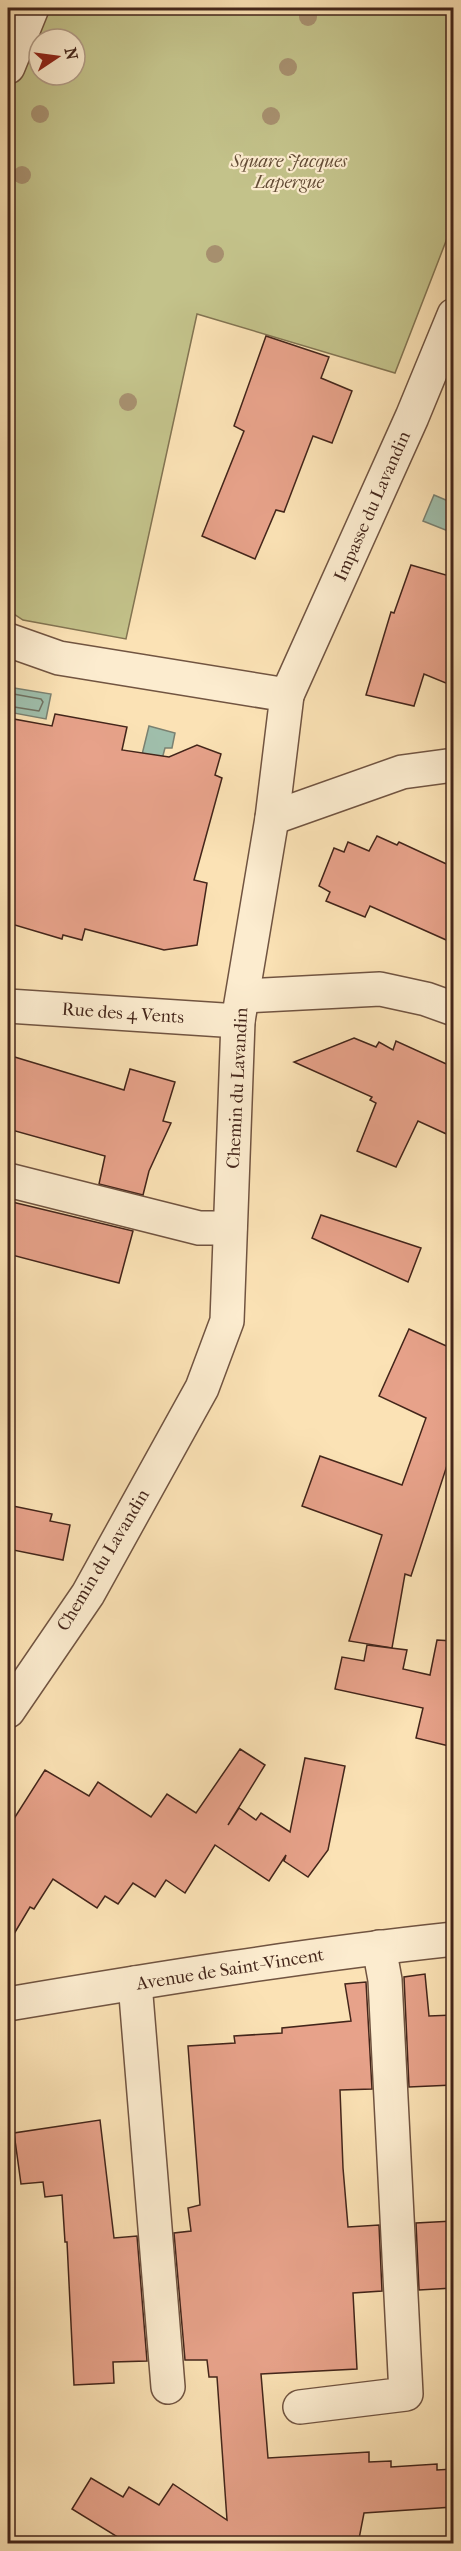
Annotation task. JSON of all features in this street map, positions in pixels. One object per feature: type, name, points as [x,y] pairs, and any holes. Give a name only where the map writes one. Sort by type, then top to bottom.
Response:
[{"type":"street","points":[[8,67],[32,8]]},
{"type":"street","name":"Impasse du Lavandin","points":[[287,695],[407,427],[453,315]]},
{"type":"street","points":[[8,640],[58,658],[287,695]]},
{"type":"street","name":"Chemin du Lavandin","points":[[8,1711],[88,1594],[202,1388],[227,1321],[241,1008],[272,818],[287,695]]},
{"type":"street","points":[[272,818],[402,772],[453,765]]},
{"type":"street","name":"Rue des 4 Vents","points":[[8,1006],[241,1008],[380,990],[426,999],[453,1009]]},
{"type":"street","points":[[8,1180],[199,1228],[231,1228]]},
{"type":"street","name":"Avenue de Saint-Vincent","points":[[8,2004],[210,1970],[453,1939]]},
{"type":"street","points":[[300,2407],[406,2394],[385,1980],[379,1947]]},
{"type":"street","points":[[135,1983],[168,2387]]},
{"type":"green space","name":"Square Jacques Lapergue","points":[[8,8],[453,8],[453,223],[395,373],[197,314],[126,639],[23,620],[8,610]]},
{"type":"water","points":[[434,495],[453,503],[453,533],[423,521]]},
{"type":"water","points":[[8,687],[51,694],[46,719],[8,712]]},
{"type":"water","points":[[149,726],[175,733],[172,748],[165,748],[155,785],[136,779]]},
{"type":"building","points":[[266,336],[329,357],[321,378],[352,391],[332,443],[313,436],[284,512],[276,510],[255,559],[202,536],[244,431],[234,426]]},
{"type":"building","points":[[411,565],[453,577],[453,686],[424,674],[414,706],[366,695],[391,612],[394,613]]},
{"type":"building","points":[[55,714],[127,727],[122,750],[169,757],[197,745],[221,754],[215,775],[222,778],[194,880],[207,883],[197,945],[164,950],[85,929],[82,940],[63,935],[62,939],[8,923],[8,718],[52,726]]},
{"type":"building","points":[[377,836],[397,845],[399,842],[453,867],[453,943],[370,906],[365,917],[326,901],[330,892],[319,886],[334,848],[344,852],[348,842],[369,851]]},
{"type":"building","points":[[354,1038],[376,1047],[379,1042],[393,1050],[396,1041],[453,1067],[453,1137],[418,1121],[396,1167],[357,1151],[376,1103],[370,1100],[372,1097],[294,1062]]},
{"type":"building","points":[[8,1055],[124,1090],[130,1069],[175,1082],[163,1121],[171,1123],[149,1171],[143,1195],[99,1184],[105,1156],[8,1129]]},
{"type":"building","points":[[8,1201],[133,1231],[119,1283],[8,1254]]},
{"type":"building","points":[[321,1215],[421,1248],[408,1282],[312,1238]]},
{"type":"building","points":[[409,1329],[453,1349],[453,1447],[411,1576],[405,1574],[392,1648],[349,1641],[382,1535],[302,1506],[320,1456],[402,1485],[426,1418],[379,1396]]},
{"type":"building","points":[[8,1505],[52,1514],[50,1521],[70,1525],[63,1560],[8,1549]]},
{"type":"building","points":[[437,1640],[453,1641],[453,1747],[416,1738],[423,1708],[335,1689],[342,1657],[364,1661],[367,1645],[407,1650],[403,1669],[430,1675]]},
{"type":"building","points":[[240,1749],[265,1765],[228,1825],[239,1808],[256,1820],[261,1813],[290,1832],[305,1758],[345,1766],[328,1850],[308,1877],[284,1861],[286,1855],[269,1881],[215,1845],[185,1893],[166,1880],[155,1897],[133,1883],[118,1904],[105,1896],[97,1908],[53,1879],[34,1909],[30,1907],[8,1944],[8,1828],[45,1770],[89,1796],[98,1782],[151,1817],[167,1794],[196,1813]]},
{"type":"building","points":[[425,1974],[429,2016],[453,2015],[453,2085],[409,2087],[404,1977]]},
{"type":"building","points":[[366,1982],[372,2089],[340,2090],[343,2168],[348,2227],[379,2225],[382,2291],[353,2293],[357,2369],[261,2374],[268,2458],[369,2452],[369,2462],[391,2461],[391,2467],[437,2464],[437,2470],[453,2469],[453,2507],[364,2513],[358,2544],[129,2544],[72,2509],[91,2478],[123,2497],[129,2487],[159,2505],[173,2484],[227,2520],[217,2377],[209,2377],[207,2360],[185,2360],[174,2233],[191,2231],[188,2208],[200,2205],[188,2046],[235,2043],[234,2036],[282,2033],[282,2028],[351,2021],[345,1984]]},
{"type":"building","points":[[100,2120],[114,2238],[137,2236],[147,2361],[113,2362],[114,2383],[74,2385],[67,2242],[65,2242],[62,2195],[45,2197],[43,2182],[21,2184],[14,2133]]},
{"type":"building","points":[[453,2221],[453,2288],[419,2290],[416,2223]]}]
